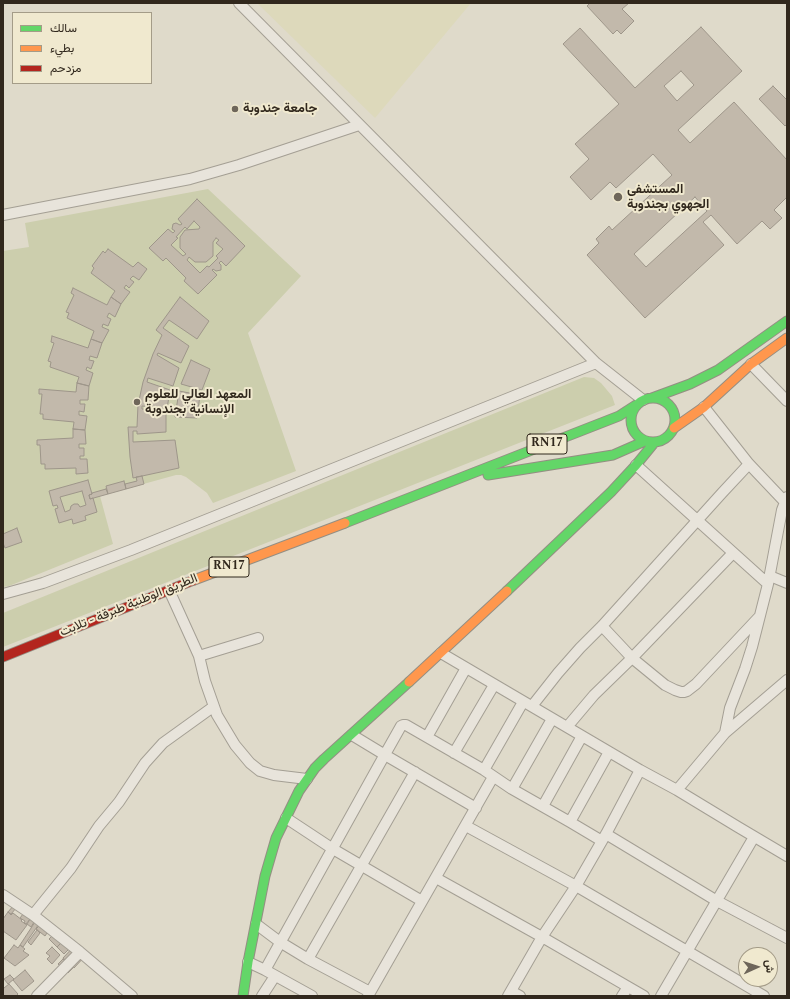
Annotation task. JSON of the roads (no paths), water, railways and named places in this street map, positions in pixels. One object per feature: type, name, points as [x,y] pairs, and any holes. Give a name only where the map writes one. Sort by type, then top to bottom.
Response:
[{"type":"main road","name":"الطريق الوطنية طبرقة - تلابت","points":[[3,657],[169,590],[619,416],[644,401],[690,384],[718,370],[787,321]]},
{"type":"main road","name":"RN17","points":[[649,442],[660,441],[666,438],[674,428],[704,407],[751,364],[787,338]]},
{"type":"main road","points":[[244,996],[248,962],[265,876],[276,838],[299,791],[315,768],[441,653],[611,492],[636,465],[649,442],[638,438],[634,432],[630,418],[632,411],[644,401],[659,399],[666,402],[671,407],[675,421],[674,428]]},
{"type":"main road","name":"الطريق الوطنية طبرقة - تلابت","points":[[456,480],[613,455],[649,442]]},
{"type":"street","points":[[239,3],[596,363],[644,401]]},
{"type":"street","points":[[3,215],[190,179],[239,165],[359,125]]},
{"type":"street","points":[[3,594],[43,583],[131,550],[596,363]]},
{"type":"street","points":[[751,364],[787,401]]},
{"type":"street","points":[[704,407],[749,464],[786,499],[769,580],[750,657],[730,708],[725,733]]},
{"type":"street","points":[[484,770],[528,704],[602,626],[749,464]]},
{"type":"street","points":[[636,465],[733,552],[769,580],[787,583]]},
{"type":"street","points":[[567,727],[594,694],[632,658],[733,552]]},
{"type":"street","points":[[169,590],[199,656],[213,706],[221,723],[235,744],[250,763],[260,771],[274,775],[307,779]]},
{"type":"street","points":[[602,626],[632,658],[665,685],[681,692],[687,691],[696,684],[760,616]]},
{"type":"street","points":[[199,656],[258,638]]},
{"type":"street","points":[[441,653],[552,719],[677,790],[787,856]]},
{"type":"street","points":[[427,737],[466,668]]},
{"type":"street","points":[[677,790],[725,733],[787,680]]},
{"type":"street","points":[[454,753],[494,685]]},
{"type":"street","points":[[33,915],[71,868],[99,826],[145,764],[163,743],[213,706]]},
{"type":"street","points":[[512,788],[552,719]]},
{"type":"street","points":[[265,970],[401,726],[403,725],[406,725],[484,770],[493,777],[570,822],[604,838],[787,938]]},
{"type":"street","points":[[352,735],[476,808]]},
{"type":"street","points":[[543,806],[582,736]]},
{"type":"street","points":[[570,822],[609,752]]},
{"type":"street","points":[[520,996],[510,993],[542,937],[576,886],[604,838],[640,770]]},
{"type":"street","points":[[308,959],[415,772]]},
{"type":"street","points":[[256,924],[280,942],[369,994],[493,777]]},
{"type":"street","points":[[286,818],[333,849],[422,901]]},
{"type":"street","points":[[466,826],[576,886],[764,996]]},
{"type":"street","points":[[661,996],[754,837]]},
{"type":"street","points":[[436,878],[644,996]]},
{"type":"street","points":[[3,895],[33,915],[132,996]]},
{"type":"street","points":[[37,996],[80,952]]},
{"type":"street","points":[[248,962],[312,996]]},
{"type":"street","points":[[262,996],[274,976]]},
{"type":"street","points":[[622,996],[628,986]]},
{"type":"place","name":"جامعة جندوبة","points":[[235,109]]},
{"type":"place","name":"المستشفى الجهوي بجندوبة","points":[[618,197]]},
{"type":"place","name":"المعهد العالي للعلوم الإنسانية بجندوبة","points":[[137,402]]}]
